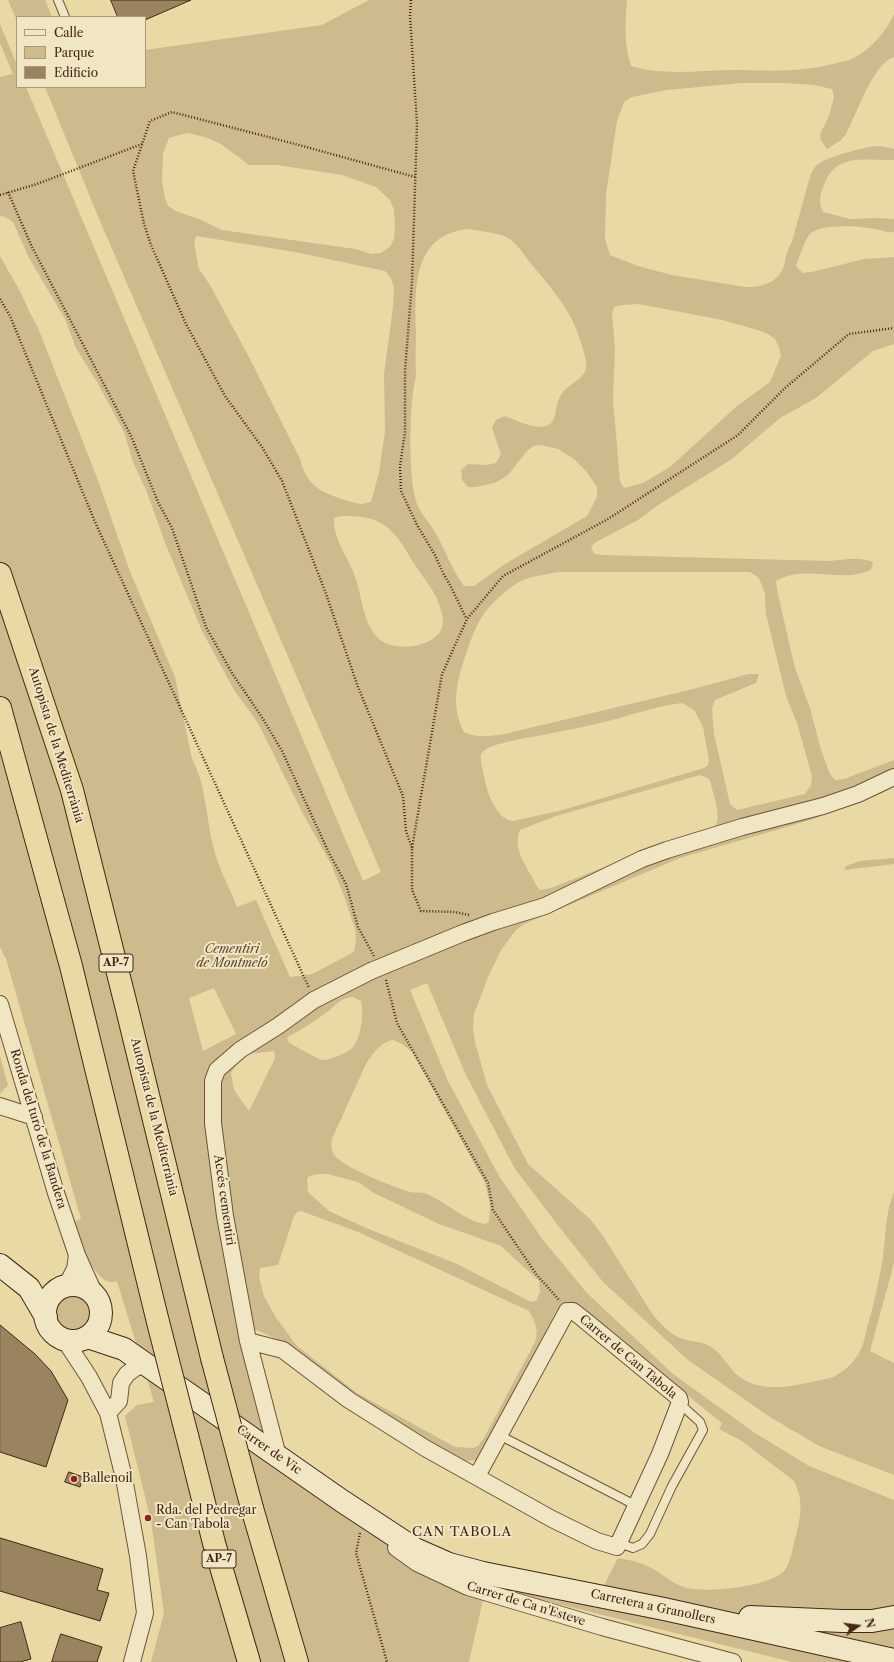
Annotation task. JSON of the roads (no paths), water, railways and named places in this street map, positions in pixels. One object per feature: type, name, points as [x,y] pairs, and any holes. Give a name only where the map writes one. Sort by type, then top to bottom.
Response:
[{"type":"highway","name":"Autopista de la Mediterrània","points":[[0,574],[72,790],[212,1358],[252,1508],[297,1662]]},
{"type":"highway","name":"AP-7","points":[[0,708],[71,966],[214,1543],[249,1662]]},
{"type":"street","name":"Accés cementiri","points":[[278,1456],[248,1341],[225,1216],[213,1123],[213,1081],[217,1070],[240,1050],[278,1026],[314,1000],[377,968],[493,922],[546,906],[642,859],[742,827],[823,806],[858,794],[894,777]]},
{"type":"street","name":"Ronda del turó de la Bandera","points":[[0,1004],[56,1193],[77,1254],[98,1305]]},
{"type":"street","points":[[0,1106],[34,1117]]},
{"type":"street","points":[[46,1317],[47,1304],[51,1296],[62,1288],[75,1269],[77,1254]]},
{"type":"street","points":[[11,1277],[44,1290],[75,1285],[84,1287],[98,1305],[98,1327],[79,1338],[52,1331],[46,1317],[11,1277]]},
{"type":"street","name":"Carrer de Vic","points":[[98,1305],[124,1349]]},
{"type":"street","name":"Carrer de Can Tabola","points":[[477,1476],[567,1311],[573,1311],[679,1398],[679,1403],[660,1454],[619,1543]]},
{"type":"street","points":[[79,1338],[89,1377],[108,1413],[124,1478],[137,1546],[145,1613],[132,1662]]},
{"type":"street","name":"Carrer de Vic","points":[[79,1338],[124,1349],[342,1501],[415,1549]]},
{"type":"street","points":[[248,1341],[283,1350],[349,1400],[425,1448],[552,1519],[597,1541],[617,1547],[619,1543]]},
{"type":"street","points":[[108,1413],[119,1401],[121,1383],[127,1374],[135,1368],[146,1364]]},
{"type":"street","name":"Carrer de Ca n'Esteve","points":[[342,1501],[364,1524],[417,1563],[468,1587],[602,1627],[733,1662]]},
{"type":"street","name":"Carretera a Granollers","points":[[415,1549],[449,1564],[483,1573],[664,1609],[894,1660]]},
{"type":"street","points":[[664,1609],[749,1617],[842,1621],[872,1620],[894,1617]]},
{"type":"lane","points":[[58,0],[65,16]]},
{"type":"lane","points":[[619,1543],[632,1548],[642,1544],[650,1534],[672,1486],[703,1430],[700,1422],[679,1403]]},
{"type":"lane","points":[[499,1435],[635,1506]]},
{"type":"place","name":"Ballenoil","points":[[74,1479]]},
{"type":"place","name":"Rda. del Pedregar - Can Tabola","points":[[148,1518]]},
{"type":"district","name":"CAN TABOLA","points":[[462,1532]]},
{"type":"park label","name":"Cementiri de Montmeló","points":[[232,957]]}]
